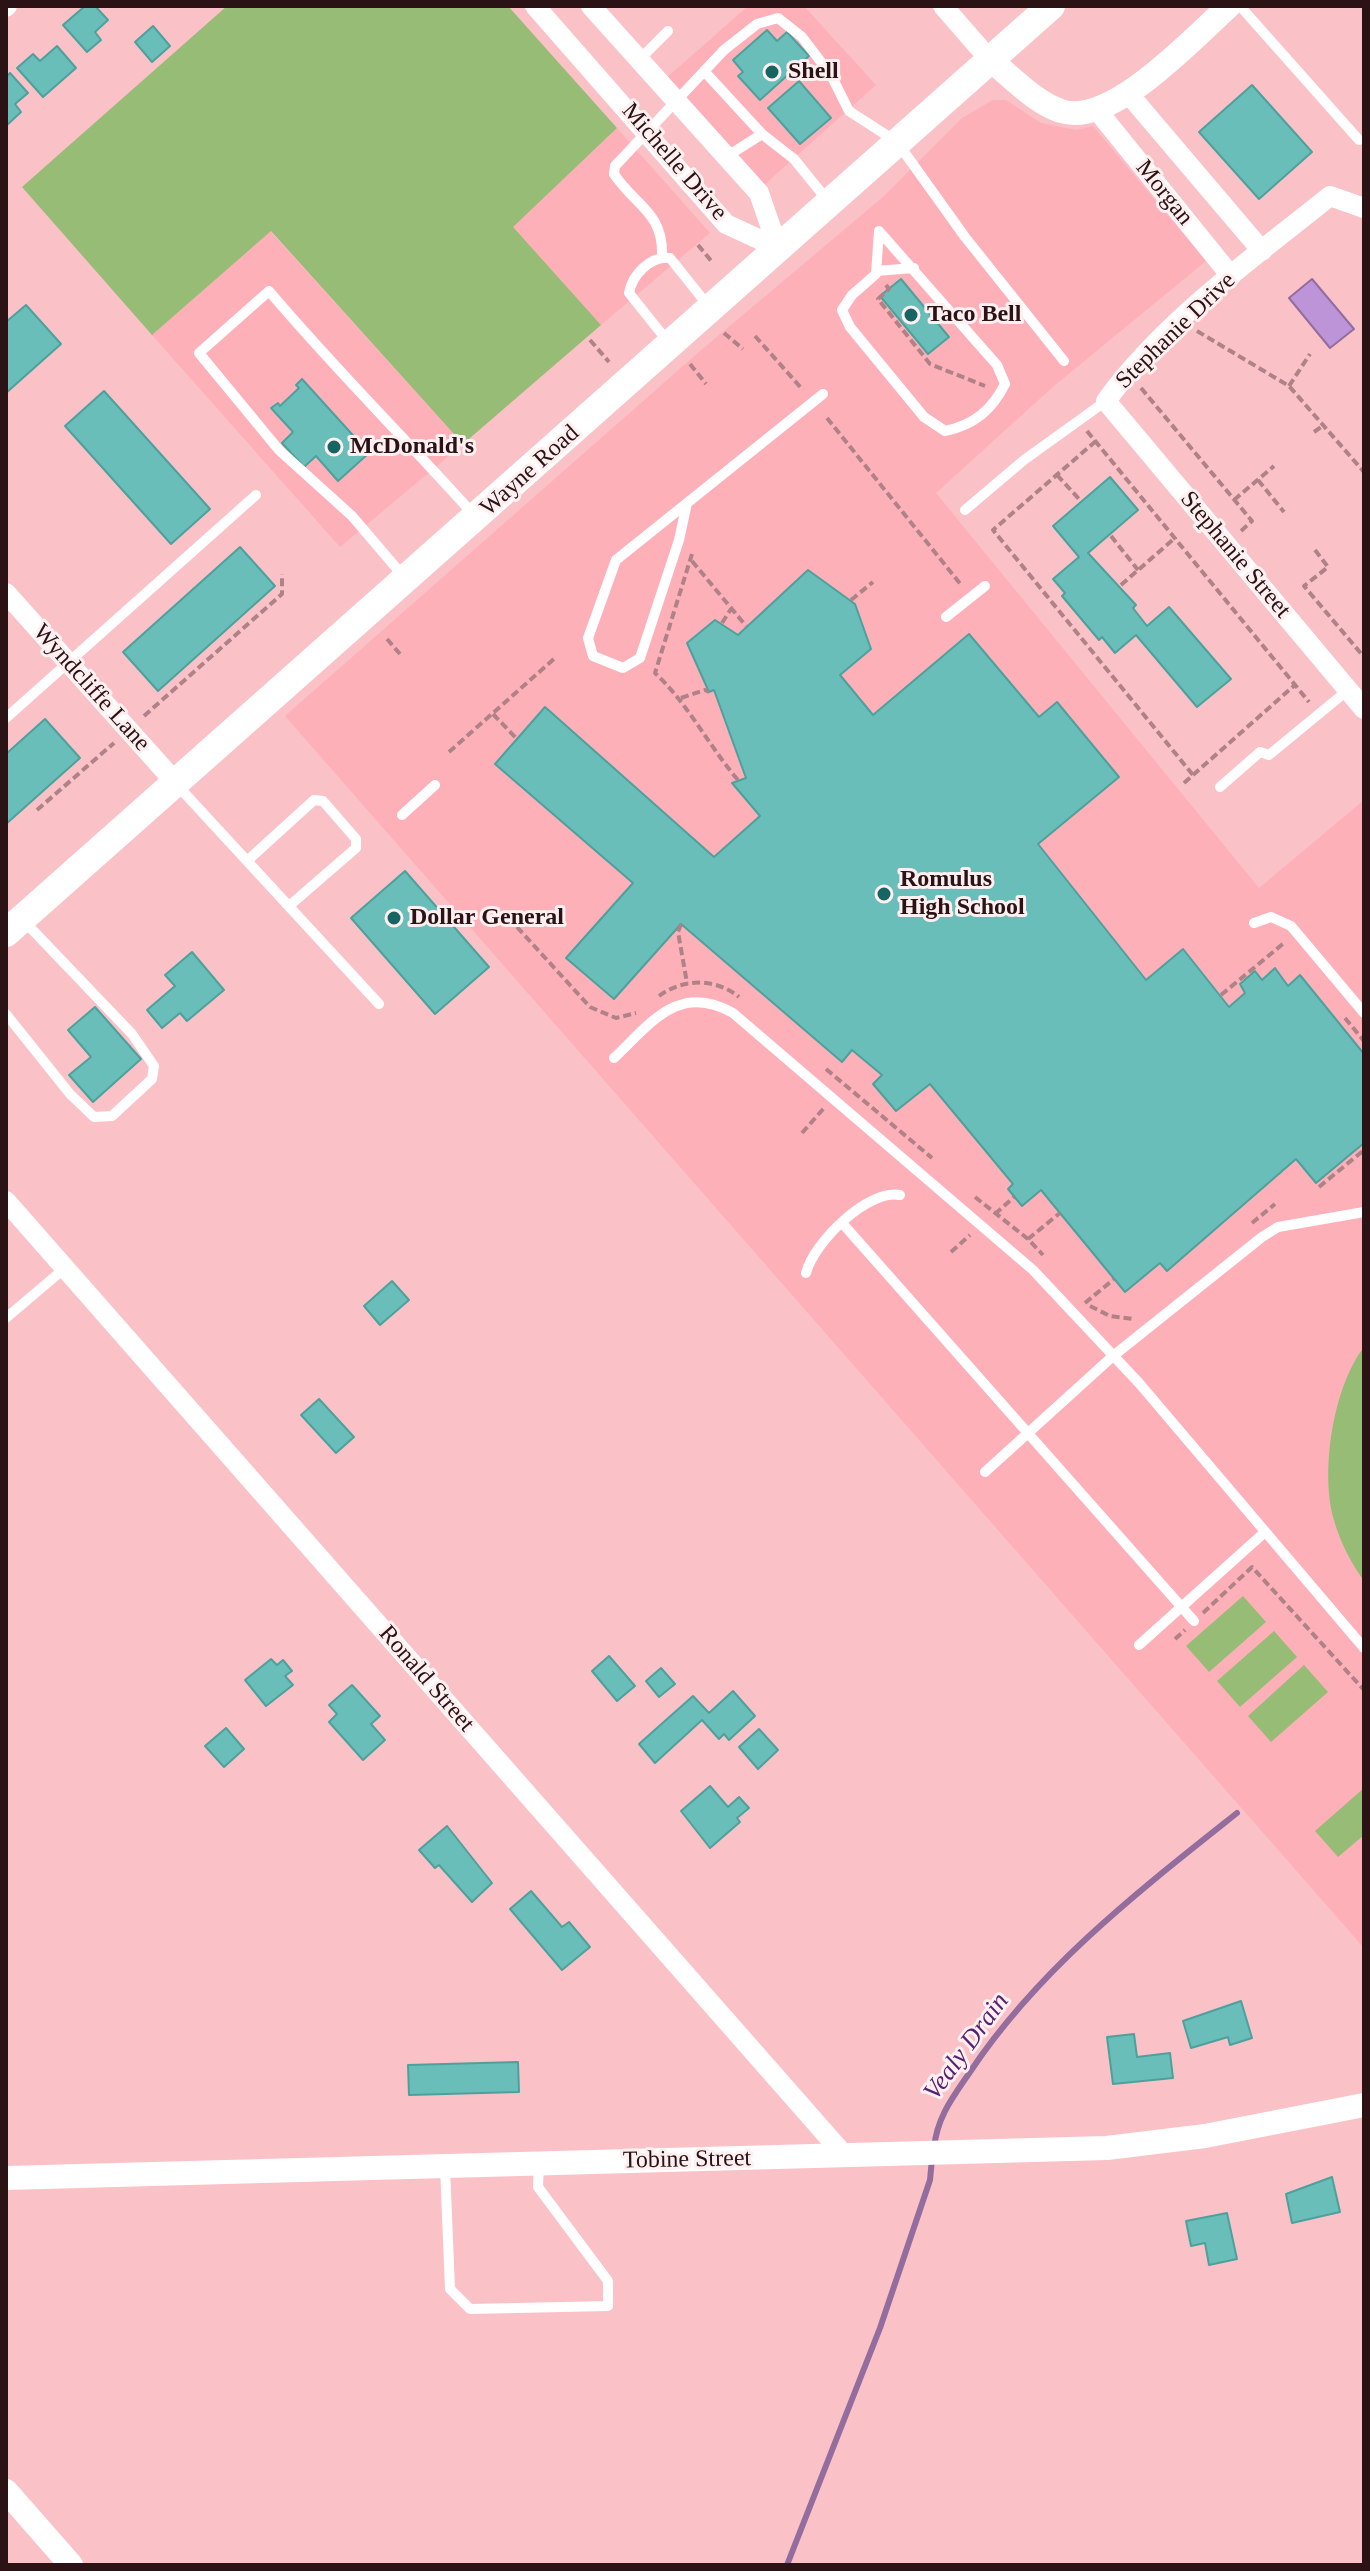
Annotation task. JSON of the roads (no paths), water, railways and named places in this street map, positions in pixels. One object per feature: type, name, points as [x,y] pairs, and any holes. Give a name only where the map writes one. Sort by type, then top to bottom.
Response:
[{"type":"main road","name":"Wayne Road","points":[[14,926],[477,518],[681,355],[718,321],[778,248],[1051,6]]},
{"type":"street","name":"Michelle Drive","points":[[535,6],[726,224],[778,248]]},
{"type":"street","name":"Michelle Drive","points":[[591,6],[759,193],[778,248]]},
{"type":"street","points":[[943,6],[990,60],[1055,109],[1076,114],[1097,110],[1127,92],[1229,6]]},
{"type":"street","name":"Morgan","points":[[1127,92],[1247,264]]},
{"type":"street","name":"Morgan","points":[[1097,110],[1247,264]]},
{"type":"street","name":"Stephanie Drive","points":[[1106,401],[1127,372],[1247,264],[1330,196],[1364,208]]},
{"type":"street","name":"Stephanie Street","points":[[1106,401],[1364,709]]},
{"type":"street","name":"Wyndcliffe Lane","points":[[6,593],[176,783]]},
{"type":"street","name":"Ronald Street","points":[[6,1201],[846,2157]]},
{"type":"street","name":"Tobine Street","points":[[6,2178],[846,2157],[1154,2144],[1364,2105]]},
{"type":"street","points":[[6,2491],[71,2565]]},
{"type":"lane","points":[[1240,6],[1359,140]]},
{"type":"lane","points":[[662,257],[658,224],[614,174],[620,157],[648,133],[724,50],[757,24],[778,18],[812,50],[831,75],[849,111],[897,142],[974,250],[1064,361]]},
{"type":"lane","points":[[639,60],[668,31]]},
{"type":"lane","points":[[704,71],[762,134],[794,159],[829,203]]},
{"type":"lane","points":[[726,157],[762,134]]},
{"type":"lane","points":[[879,276],[879,231],[914,268],[997,365],[1005,384],[1001,393],[996,402],[968,426],[945,431],[924,417],[850,327],[842,310],[879,276],[914,268]]},
{"type":"lane","points":[[681,355],[629,293],[632,281],[643,268],[662,257],[670,258],[718,321]]},
{"type":"lane","points":[[406,580],[352,516],[279,450],[199,353],[269,291],[315,345],[380,410],[477,518]]},
{"type":"lane","points":[[687,503],[679,540],[640,658],[623,668],[593,656],[588,638],[616,560],[687,503],[823,394]]},
{"type":"lane","points":[[965,510],[1106,401]]},
{"type":"lane","points":[[6,718],[256,495]]},
{"type":"lane","points":[[946,617],[985,586]]},
{"type":"lane","points":[[1220,787],[1260,752],[1269,755],[1348,690]]},
{"type":"lane","points":[[176,783],[379,1004]]},
{"type":"lane","points":[[402,815],[435,785]]},
{"type":"lane","points":[[247,861],[314,800],[323,801],[356,839],[356,848],[289,906]]},
{"type":"lane","points":[[1254,923],[1271,917],[1291,926],[1364,1013]]},
{"type":"lane","points":[[6,1014],[70,1094],[94,1117],[112,1116],[152,1079],[154,1066],[132,1034],[14,926]]},
{"type":"lane","points":[[614,1058],[673,1005],[694,1001],[717,1004],[733,1013],[1033,1270],[1113,1356],[1364,1648]]},
{"type":"lane","points":[[806,1273],[810,1258],[819,1245],[870,1200],[885,1192],[900,1195]]},
{"type":"lane","points":[[985,1472],[1113,1356],[1278,1227],[1364,1212]]},
{"type":"lane","points":[[843,1224],[1194,1621]]},
{"type":"lane","points":[[6,1318],[65,1268]]},
{"type":"lane","points":[[1139,1645],[1265,1532]]},
{"type":"lane","points":[[445,2165],[450,2289],[460,2303],[470,2309],[608,2306],[608,2281],[538,2187],[539,2163]]},
{"type":"waterway","name":"Vealy Drain","points":[[934,2148],[938,2127],[952,2099],[997,2034],[1027,1998],[1128,1901],[1237,1813]]},
{"type":"waterway","name":"Vealy Drain","points":[[787,2565],[880,2328],[930,2180],[932,2159]]},
{"type":"place","name":"Shell","points":[[772,72]]},
{"type":"place","name":"Taco Bell","points":[[911,315]]},
{"type":"place","name":"McDonald's","points":[[334,447]]},
{"type":"place","name":"Romulus High School","points":[[884,894]]},
{"type":"place","name":"Dollar General","points":[[394,918]]}]
